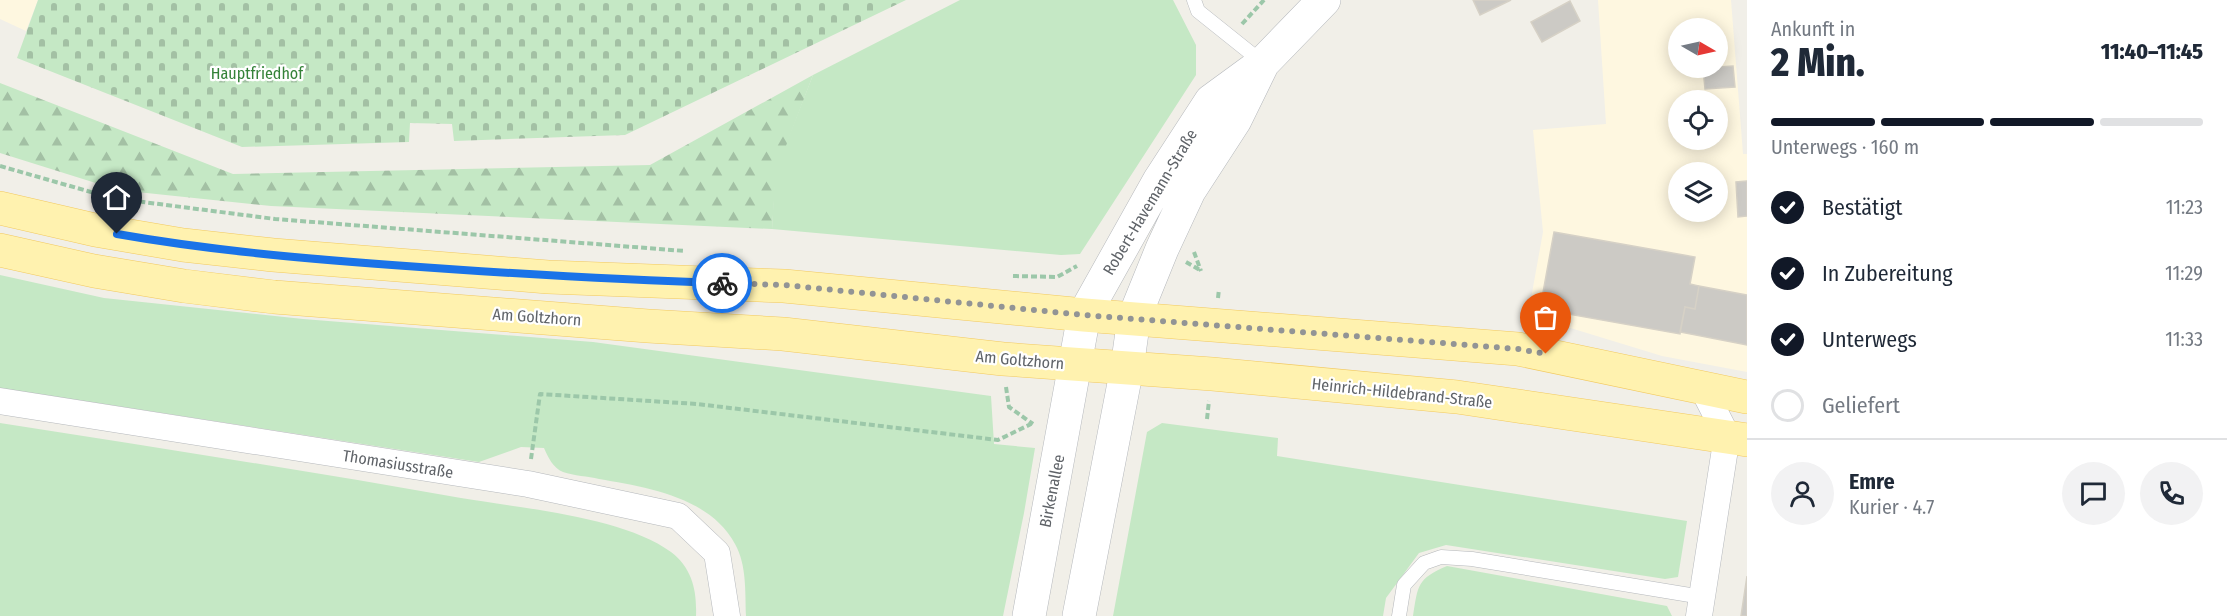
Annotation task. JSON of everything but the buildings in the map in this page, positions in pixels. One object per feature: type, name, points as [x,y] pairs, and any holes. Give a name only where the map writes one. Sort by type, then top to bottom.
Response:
[{"type":"main road","points":[[0,208],[95,230],[183,245],[273,255],[548,277],[784,285],[1084,315],[1518,349],[1747,396]]},
{"type":"main road","name":"Am Goltzhorn","points":[[0,250],[161,283],[274,297],[648,326],[783,334],[1076,365]]},
{"type":"main road","name":"Heinrich-Hildebrand-Straße","points":[[1076,365],[1457,397],[1737,438]]},
{"type":"street","name":"Robert-Havemann-Straße","points":[[1076,365],[1084,315],[1159,181],[1211,101],[1263,63],[1324,0]]},
{"type":"street","name":"Robert-Havemann-Straße","points":[[1127,368],[1134,318],[1162,249],[1189,191],[1235,120],[1263,63]]},
{"type":"street","name":"Birkenallee","points":[[1029,616],[1076,365]]},
{"type":"street","points":[[1079,616],[1127,368]]},
{"type":"street","points":[[1701,607],[1737,438],[1702,387]]},
{"type":"street","name":"Thomasiusstraße","points":[[0,401],[528,484],[678,516],[717,553],[726,616]]},
{"type":"lane","points":[[1194,0],[1198,11],[1263,63]]},
{"type":"lane","points":[[1399,616],[1404,585],[1424,562],[1441,556],[1472,559],[1701,607]]},
{"type":"path","points":[[0,166],[112,198],[275,219],[687,251]]},
{"type":"path","points":[[1004,276],[1057,277],[1084,262]]},
{"type":"path","points":[[528,484],[540,394],[697,404],[998,440],[1031,424]]},
{"type":"shaded area","points":[[0,0],[38,0],[26,31],[0,19]]},
{"type":"shaded area","points":[[1598,0],[1731,0],[1743,154],[1747,154],[1747,372],[1662,356],[1528,315],[1543,232],[1533,130],[1606,124]]},
{"type":"green space","name":"Hauptfriedhof","points":[[38,0],[906,0],[625,135],[454,141],[452,124],[410,123],[409,142],[242,147],[17,58]]},
{"type":"green space","points":[[960,0],[1173,0],[1196,45],[1196,75],[1080,254],[1061,255],[772,229],[775,172],[813,75]]},
{"type":"green space","points":[[813,75],[776,172],[772,229],[271,206],[118,190],[0,153],[0,83],[233,174],[650,165]]},
{"type":"green space","points":[[0,275],[104,298],[303,319],[593,342],[991,396],[994,444],[1035,448],[1003,616],[746,616],[745,579],[739,552],[724,528],[710,515],[675,497],[656,491],[563,472],[554,465],[544,448],[521,447],[479,462],[0,388]]},
{"type":"green space","points":[[0,423],[541,510],[599,522],[651,540],[678,558],[692,580],[696,616],[0,616]]},
{"type":"green space","points":[[1162,423],[1278,438],[1277,456],[1687,521],[1678,577],[1665,579],[1446,545],[1419,553],[1386,598],[1383,616],[1113,616],[1147,432]]},
{"type":"green space","points":[[1447,566],[1667,606],[1672,616],[1413,616],[1418,590],[1424,579]]},
{"type":"way so far","points":[[722,283],[784,285],[1084,315],[1518,349],[1546,354]]},
{"type":"route","points":[[117,234],[183,245],[273,255],[548,277],[722,283]]}]
